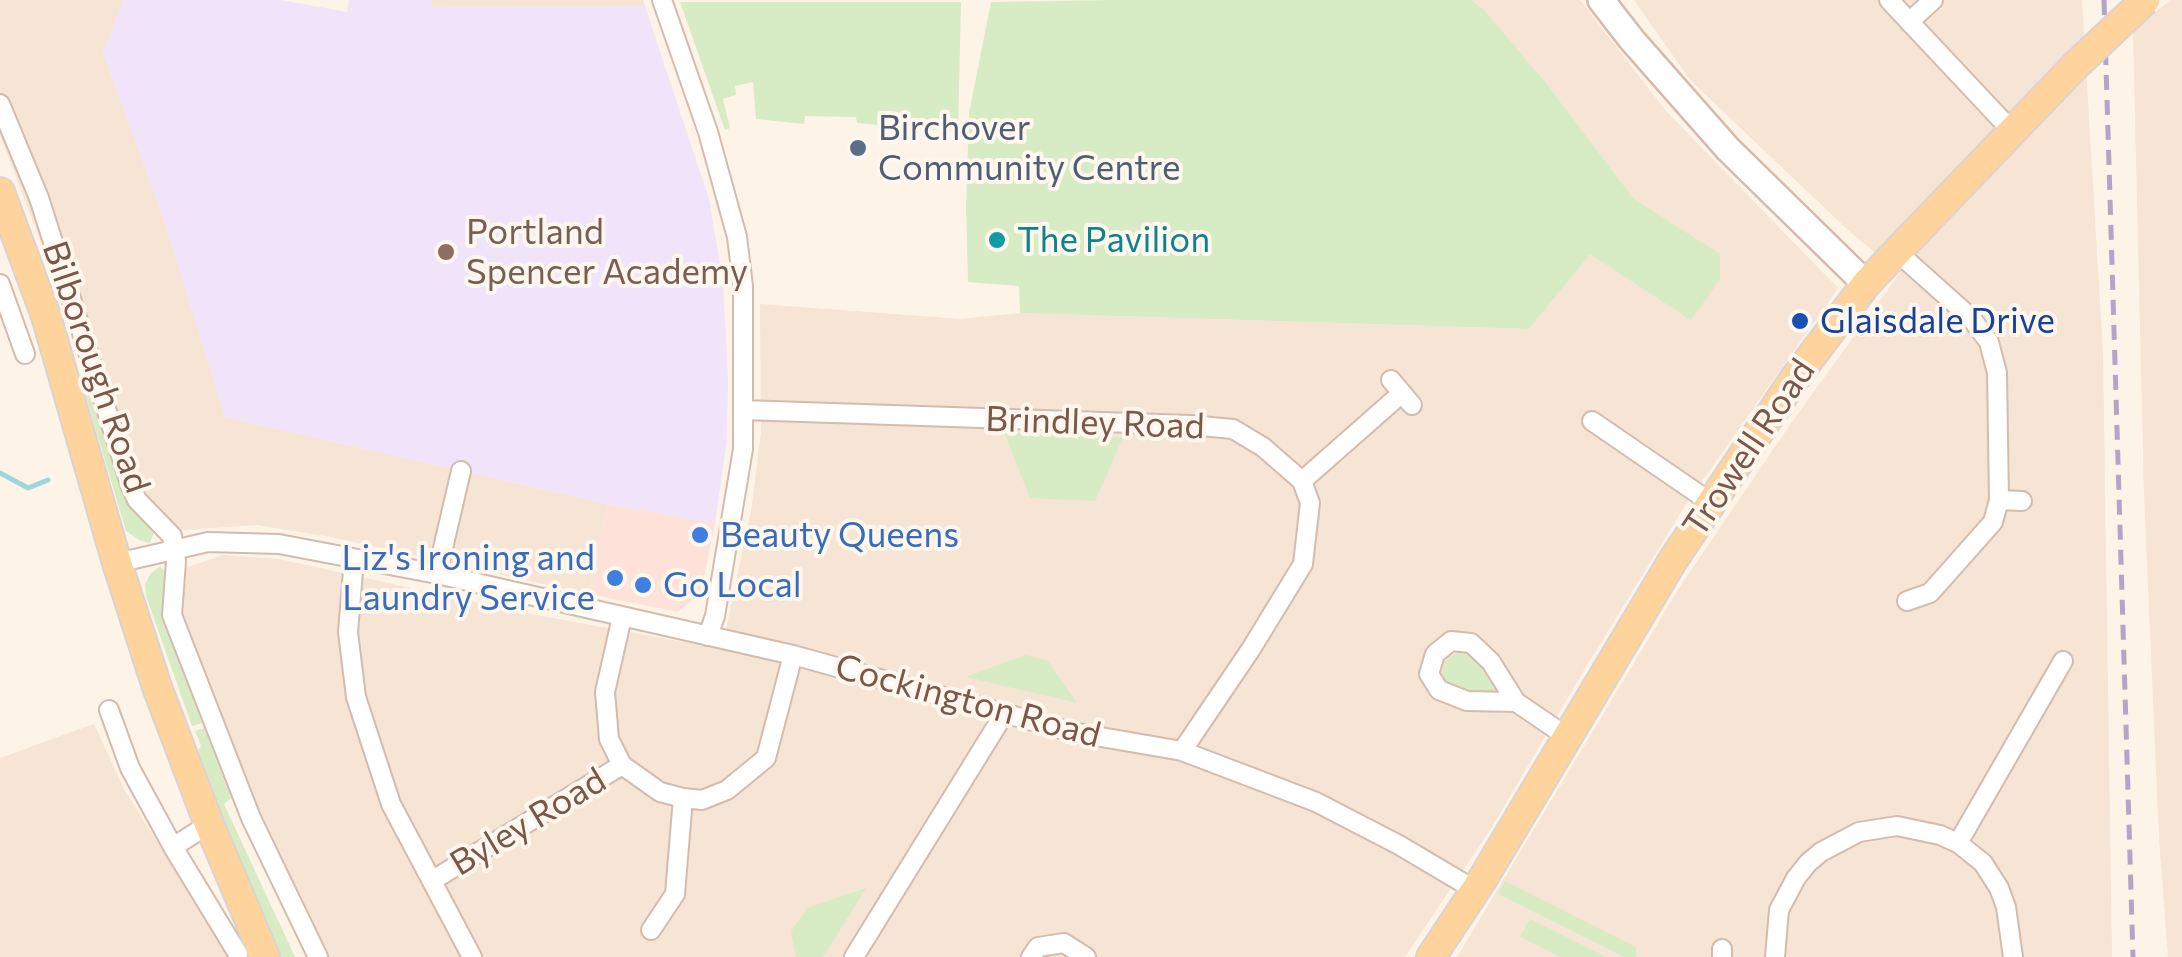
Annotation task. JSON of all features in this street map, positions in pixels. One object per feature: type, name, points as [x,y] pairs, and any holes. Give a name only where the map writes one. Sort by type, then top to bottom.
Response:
[{"type":"main road","name":"Trowell Road","points":[[1431,957],[1710,502],[1795,378],[1896,251],[2074,66],[2145,0]]},
{"type":"main road","name":"Bilborough Road","points":[[0,192],[46,316],[157,688],[251,955]]},
{"type":"street","points":[[662,0],[708,132],[737,238],[743,286],[743,449],[708,636]]},
{"type":"street","points":[[1602,0],[1632,40],[1741,162],[1866,284]]},
{"type":"street","points":[[1888,0],[2012,130]]},
{"type":"street","points":[[1909,22],[1933,0]]},
{"type":"street","name":"Bilborough Road","points":[[0,104],[38,198],[130,487],[172,536],[176,548]]},
{"type":"street","points":[[1896,251],[1971,318],[1989,342],[1996,373],[1999,500],[1992,522],[1984,535],[1938,572],[1930,594],[1907,601]]},
{"type":"street","name":"Bilborough Road","points":[[0,284],[25,354]]},
{"type":"street","points":[[1182,751],[1303,564],[1310,502],[1302,481],[1402,393]]},
{"type":"street","name":"Brindley Road","points":[[743,410],[1232,428],[1264,447],[1302,481]]},
{"type":"street","points":[[1592,421],[1710,502]]},
{"type":"street","points":[[437,574],[461,471]]},
{"type":"street","points":[[1999,500],[2022,501]]},
{"type":"street","name":"Cockington Road","points":[[117,563],[176,548],[245,541],[437,574],[793,655],[1072,732],[1182,751],[1316,802],[1475,890]]},
{"type":"street","points":[[176,548],[172,615],[251,818],[318,957]]},
{"type":"street","points":[[354,559],[348,632],[356,697],[391,804],[472,957]]},
{"type":"street","points":[[622,617],[605,692],[609,739],[622,765],[660,792],[683,798],[702,800],[727,790],[766,758],[793,655]]},
{"type":"street","points":[[1516,702],[1467,700],[1439,690],[1429,674],[1435,654],[1451,641],[1471,643],[1491,662],[1516,702],[1566,736]]},
{"type":"street","points":[[1958,843],[2059,684],[2064,661]]},
{"type":"street","name":"Bilborough Road","points":[[110,710],[130,768],[173,848],[251,955]]},
{"type":"street","points":[[854,957],[1004,714]]},
{"type":"street","name":"Byley Road","points":[[434,880],[622,765]]},
{"type":"street","points":[[651,930],[675,894],[683,798]]},
{"type":"street","points":[[173,848],[208,824]]},
{"type":"street","points":[[1775,957],[1779,910],[1796,878],[1821,852],[1860,832],[1897,826],[1913,827],[1958,843],[1983,863],[2006,907],[2014,957]]},
{"type":"street","points":[[1031,957],[1038,947],[1064,943],[1086,957]]},
{"type":"shaded area","points":[[0,0],[124,0],[103,52],[165,223],[225,417],[607,504],[589,594],[331,537],[257,525],[154,532],[123,491],[49,263],[0,135]]},
{"type":"shaded area","name":"Portland Spencer Academy","points":[[124,0],[280,0],[347,12],[349,0],[431,0],[432,7],[645,6],[709,199],[723,282],[727,439],[715,523],[607,504],[225,417],[165,223],[103,52]]},
{"type":"shaded area","points":[[431,0],[643,0],[645,6],[431,7]]},
{"type":"shaded area","points":[[1471,0],[1580,0],[1666,111],[1838,288],[1686,504],[1492,827],[1405,957],[307,957],[209,743],[162,607],[167,574],[223,555],[279,559],[520,612],[722,649],[752,505],[761,432],[760,304],[960,319],[1020,313],[1529,329],[1634,199],[1546,83]]},
{"type":"shaded area","points":[[1634,0],[2082,0],[2103,354],[2112,957],[1457,957],[1681,585],[1900,273],[1849,231],[1690,80]]},
{"type":"shaded area","points":[[2170,0],[2182,0],[2182,957],[2168,957],[2159,837],[2144,493],[2133,31]]},
{"type":"shaded area","points":[[607,504],[715,523],[701,593],[678,612],[589,594]]},
{"type":"shaded area","points":[[94,724],[125,791],[230,957],[0,957],[0,758]]},
{"type":"green space","points":[[1471,0],[1546,83],[1634,199],[1720,254],[1720,279],[1691,320],[1590,254],[1529,329],[1020,313],[1019,286],[968,282],[969,113],[991,2]]},
{"type":"green space","points":[[680,2],[961,2],[958,132],[857,123],[856,117],[805,116],[804,124],[756,119],[753,82],[735,86],[736,95],[723,99],[730,128],[725,130]]},
{"type":"green space","points":[[80,377],[85,377],[123,491],[154,532],[150,543],[126,531]]},
{"type":"green space","points":[[1004,432],[1123,437],[1095,501],[1030,498]]},
{"type":"green space","points":[[160,566],[167,574],[162,607],[202,723],[192,726],[146,596],[150,574]]},
{"type":"green space","points":[[1463,652],[1475,658],[1502,690],[1502,696],[1448,687],[1443,666],[1450,657]]},
{"type":"green space","points":[[1025,655],[1047,660],[1077,703],[966,677]]},
{"type":"green space","points":[[204,728],[231,798],[224,804],[295,957],[278,957],[248,886],[198,750],[201,746],[195,731]]},
{"type":"green space","points":[[1505,881],[1636,947],[1636,957],[1624,957],[1498,894]]},
{"type":"green space","points":[[866,888],[823,957],[796,957],[791,932],[807,908]]},
{"type":"green space","points":[[1530,919],[1606,957],[1561,957],[1520,937]]},
{"type":"waterway","points":[[0,473],[28,488],[48,480]]},
{"type":"railway","points":[[2104,0],[2133,957]]},
{"type":"place","name":"Birchover Community Centre","points":[[858,148]]},
{"type":"place","name":"The Pavilion","points":[[997,240]]},
{"type":"place","name":"Portland Spencer Academy","points":[[446,252]]},
{"type":"place","name":"Glaisdale Drive","points":[[1800,321]]},
{"type":"place","name":"Beauty Queens","points":[[700,535]]},
{"type":"place","name":"Liz's Ironing and Laundry Service","points":[[615,578]]},
{"type":"place","name":"Go Local","points":[[643,585]]}]
